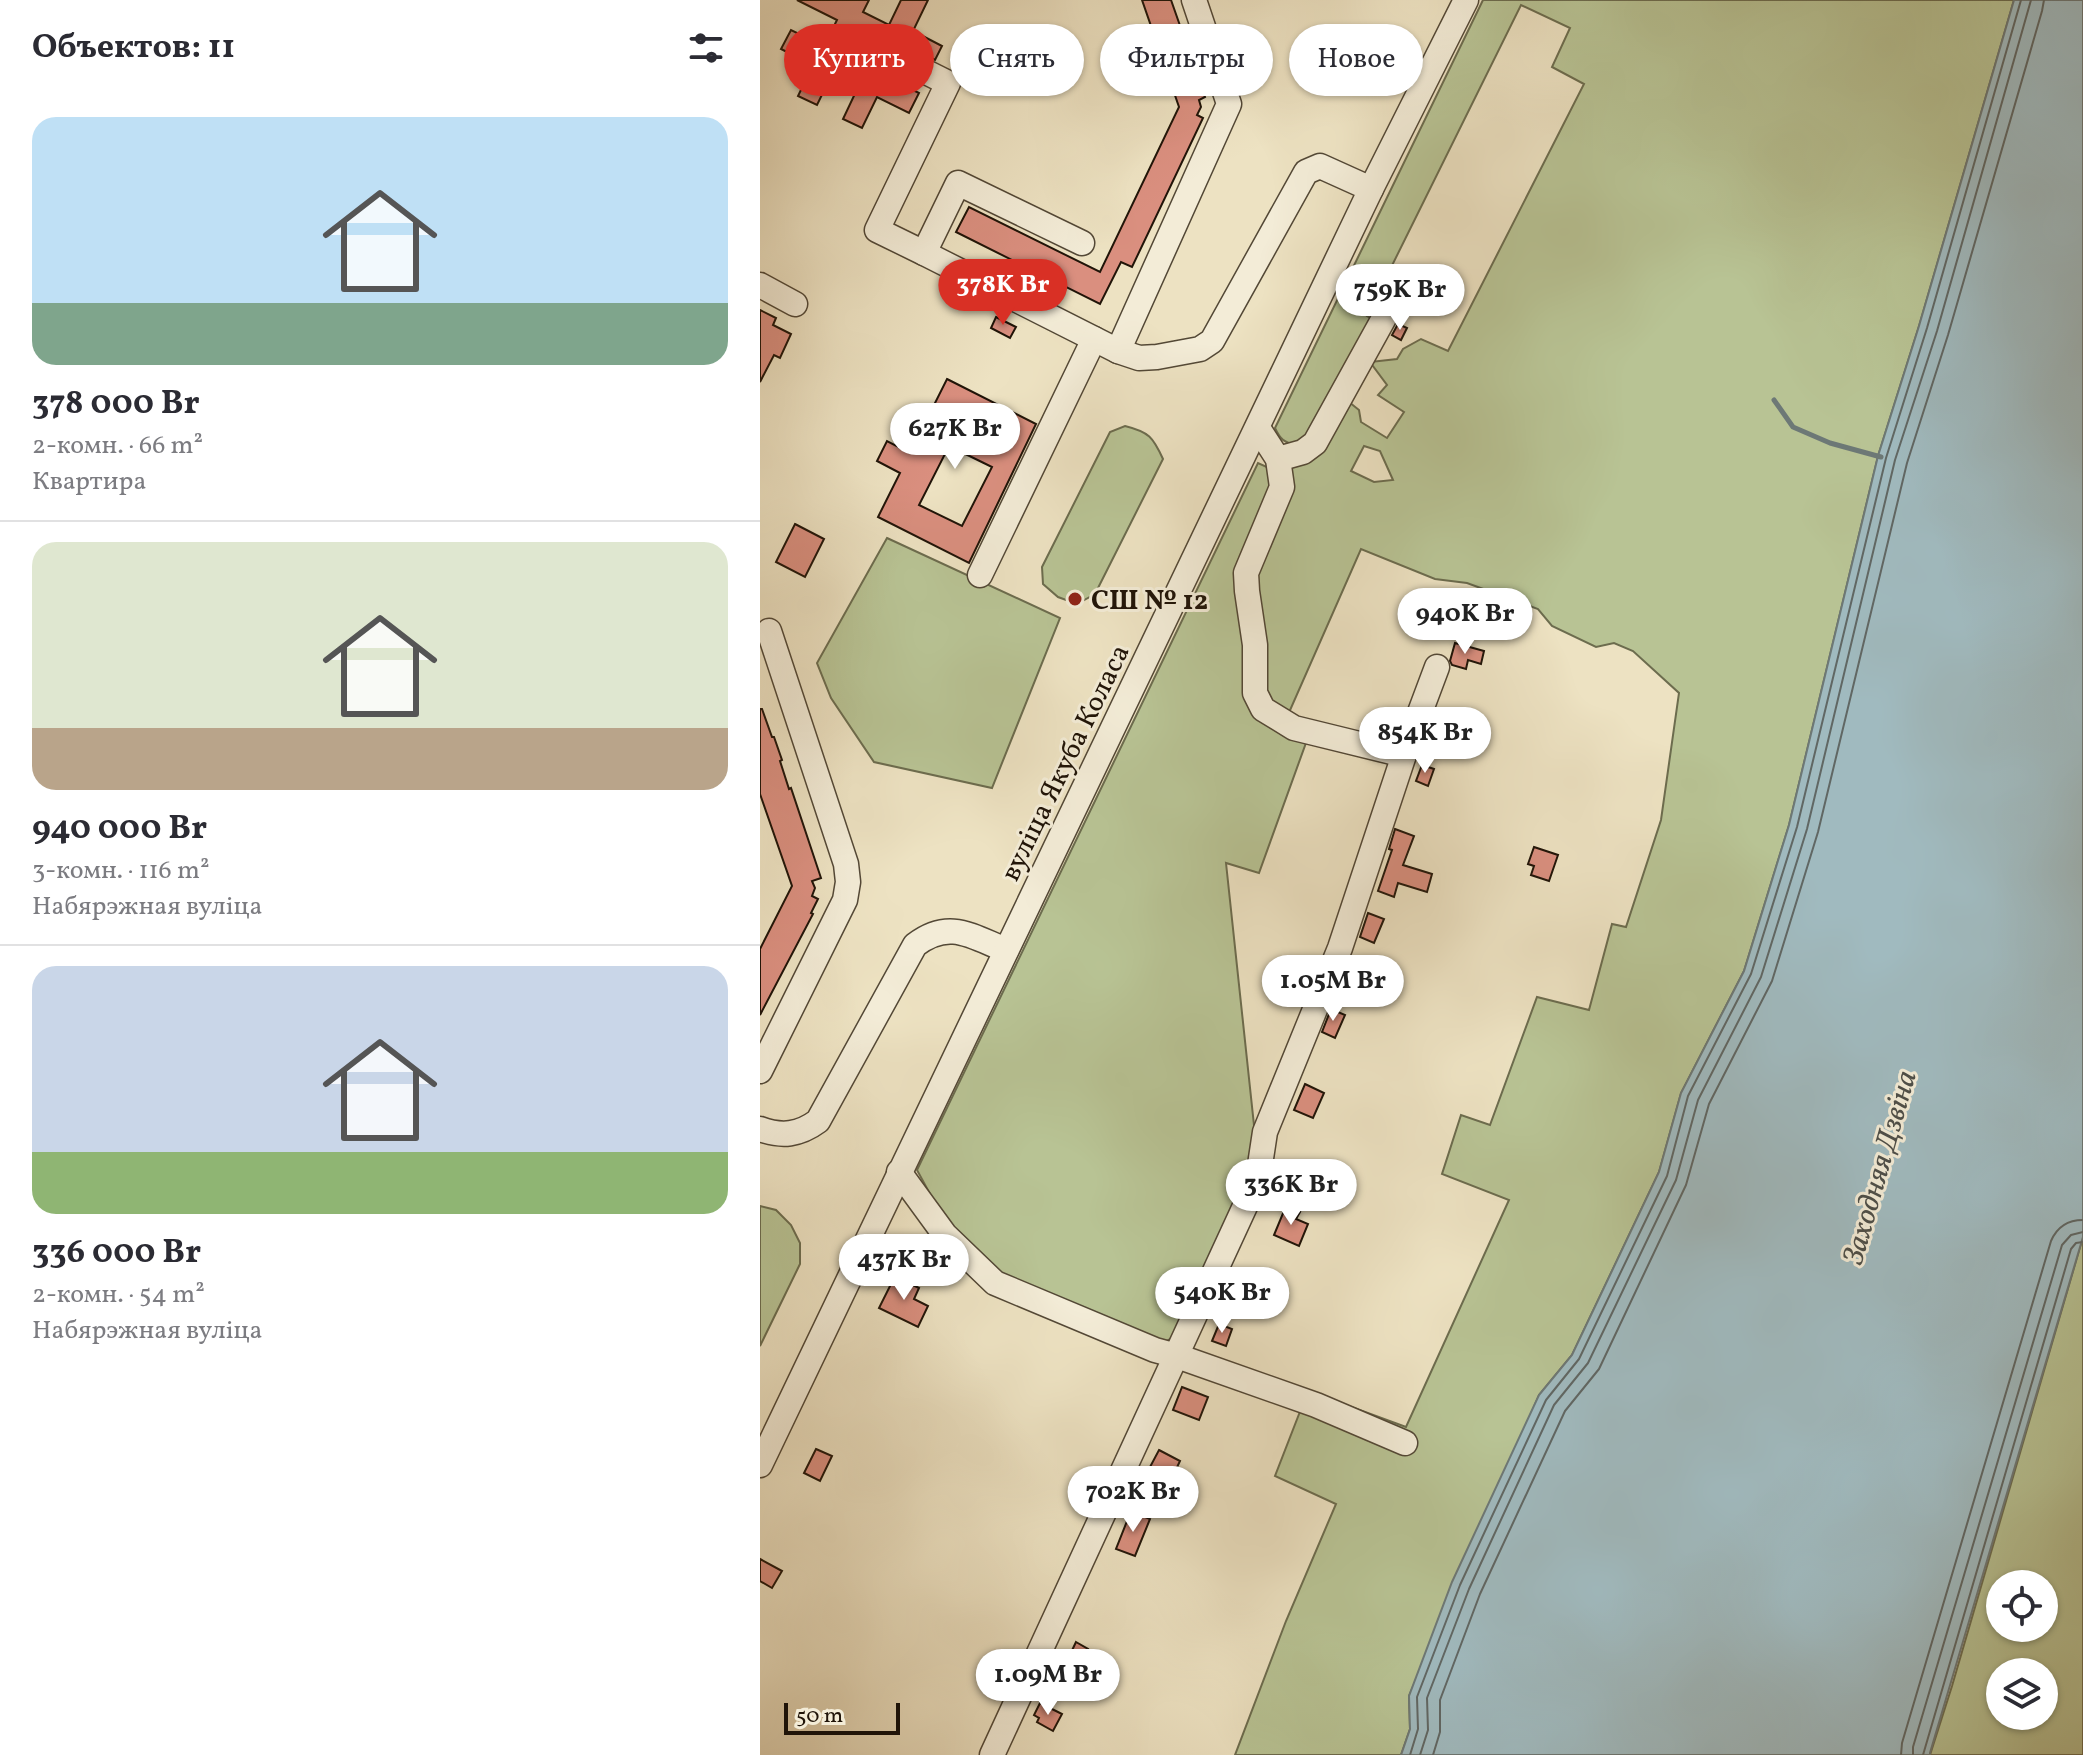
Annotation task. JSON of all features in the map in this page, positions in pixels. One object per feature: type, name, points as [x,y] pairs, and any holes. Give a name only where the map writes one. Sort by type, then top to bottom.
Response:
[{"type":"street","points":[[1118,351],[1229,104],[1194,0]]},
{"type":"street","name":"вуліца Якуба Коласа","points":[[760,1465],[1371,189],[1466,0]]},
{"type":"street","points":[[934,76],[948,83],[877,230],[1118,351],[1139,358],[1200,349],[1212,341],[1306,172],[1320,166],[1371,189]]},
{"type":"street","points":[[924,253],[958,183],[1082,243]]},
{"type":"street","points":[[760,285],[795,304]]},
{"type":"street","points":[[1278,459],[1303,452],[1315,443],[1384,318]]},
{"type":"street","points":[[980,575],[1094,339]]},
{"type":"street","points":[[1258,428],[1278,459],[1282,487],[1246,573],[1255,645],[1255,693],[1263,709],[1294,728],[1404,755]]},
{"type":"street","points":[[760,1071],[845,900],[848,882],[846,864],[769,631]]},
{"type":"street","points":[[992,1755],[1258,1178],[1265,1132],[1340,948],[1404,755],[1437,667]]},
{"type":"street","points":[[760,1129],[775,1134],[792,1134],[818,1121],[915,945],[926,936],[942,930],[956,931],[1006,950]]},
{"type":"street","points":[[899,1172],[945,1235],[995,1283],[1155,1350],[1316,1405],[1405,1443]]},
{"type":"green space","points":[[1483,0],[2014,0],[1878,456],[1789,825],[1744,971],[1681,1093],[1659,1172],[1572,1355],[1539,1395],[1409,1696],[1410,1729],[1401,1755],[1235,1755],[1286,1621],[1336,1504],[1275,1476],[1308,1391],[1406,1427],[1509,1200],[1442,1174],[1461,1115],[1490,1125],[1537,997],[1589,1010],[1612,924],[1626,927],[1661,820],[1679,693],[1633,651],[1614,643],[1596,647],[1552,626],[1538,609],[1467,583],[1435,579],[1361,549],[1287,717],[1311,729],[1259,873],[1226,863],[1256,1144],[1249,1185],[1177,1334],[1167,1341],[1156,1341],[1009,1282],[949,1229],[917,1170],[1258,463],[1289,477],[1287,463],[1349,402],[1359,410],[1361,422],[1387,438],[1404,412],[1378,395],[1387,385],[1370,362],[1397,359],[1403,349],[1421,339],[1448,351],[1584,84],[1552,67],[1570,28],[1521,5],[1367,316],[1372,319],[1314,432],[1297,445],[1283,440],[1275,428]],"holes":[[[1364,446],[1380,451],[1393,480],[1374,482],[1351,471]]]},
{"type":"green space","points":[[1125,426],[1149,436],[1163,459],[1095,594],[1077,604],[1058,597],[1043,584],[1042,567],[1110,432]]},
{"type":"green space","points":[[887,538],[1060,618],[992,788],[874,762],[831,698],[817,663]]},
{"type":"green space","points":[[760,1206],[776,1210],[791,1225],[800,1243],[800,1264],[760,1346]]},
{"type":"green space","points":[[2083,1237],[2083,1755],[1930,1755],[1952,1686]]},
{"type":"water","name":"Заходняя Дзвіна","points":[[2014,0],[2083,0],[2083,1237],[1930,1755],[1401,1755],[1410,1729],[1409,1696],[1452,1582],[1539,1395],[1572,1355],[1659,1172],[1681,1093],[1744,971],[1789,825],[1878,456]]},
{"type":"building","points":[[797,0],[869,0],[863,12],[887,24],[835,24],[837,20]]},
{"type":"building","points":[[901,0],[928,0],[916,24],[889,24]]},
{"type":"building","points":[[1142,0],[1171,0],[1179,24],[1150,24]]},
{"type":"building","points":[[934,42],[942,46],[934,59]]},
{"type":"building","points":[[798,96],[821,96],[817,105]]},
{"type":"building","points":[[854,96],[918,96],[909,113],[877,97],[862,128],[843,119]]},
{"type":"building","points":[[1175,96],[1205,96],[1199,100],[1201,107],[1197,115],[1203,118],[1132,267],[1121,262],[1100,304],[956,232],[969,207],[1100,272],[1179,107]]},
{"type":"building","points":[[760,310],[776,318],[773,325],[791,334],[780,358],[774,355],[760,382]]},
{"type":"building","points":[[996,317],[1016,327],[1010,338],[991,328]]},
{"type":"building","points":[[1398,324],[1407,328],[1401,340],[1392,335]]},
{"type":"building","points":[[947,379],[1036,424],[969,563],[878,517],[900,473],[877,461],[887,441],[910,453]],"holes":[[[949,446],[992,467],[962,526],[919,505]]]},
{"type":"building","points":[[795,524],[824,539],[805,577],[776,562]]},
{"type":"building","points":[[1455,643],[1484,651],[1481,664],[1468,660],[1466,669],[1452,665],[1450,661]]},
{"type":"building","points":[[760,709],[774,737],[821,878],[812,881],[815,888],[812,896],[818,899],[813,914],[760,1015],[760,949],[792,886],[760,794]]},
{"type":"building","points":[[1422,765],[1434,769],[1428,786],[1416,781]]},
{"type":"building","points":[[1395,829],[1414,836],[1403,865],[1432,874],[1427,892],[1398,883],[1394,897],[1378,891],[1392,850],[1389,849]]},
{"type":"building","points":[[1534,847],[1558,855],[1549,881],[1531,875],[1534,866],[1528,864]]},
{"type":"building","points":[[1368,913],[1384,919],[1374,943],[1360,937]]},
{"type":"building","points":[[1331,1009],[1345,1015],[1335,1038],[1322,1032]]},
{"type":"building","points":[[1305,1084],[1324,1093],[1313,1118],[1294,1110]]},
{"type":"building","points":[[1286,1206],[1300,1212],[1296,1219],[1308,1224],[1299,1246],[1274,1235]]},
{"type":"building","points":[[895,1276],[919,1288],[914,1299],[928,1306],[918,1327],[879,1308]]},
{"type":"building","points":[[1219,1324],[1232,1329],[1226,1346],[1212,1341]]},
{"type":"building","points":[[1182,1387],[1208,1397],[1199,1420],[1173,1410]]},
{"type":"building","points":[[816,1449],[832,1456],[820,1481],[804,1473]]},
{"type":"building","points":[[1159,1450],[1180,1461],[1172,1478],[1150,1467]]},
{"type":"building","points":[[1131,1511],[1150,1519],[1135,1556],[1116,1549]]},
{"type":"building","points":[[760,1559],[782,1571],[772,1588],[760,1581]]},
{"type":"building","points":[[1076,1642],[1088,1649],[1078,1669],[1066,1663]]},
{"type":"building","points":[[1040,1703],[1062,1714],[1053,1731],[1037,1722],[1039,1718],[1034,1715]]},
{"type":"waterway","points":[[1774,400],[1793,427],[1830,443],[1881,457]]},
{"type":"place","name":"СШ № 12","points":[[1075,599]]}]
